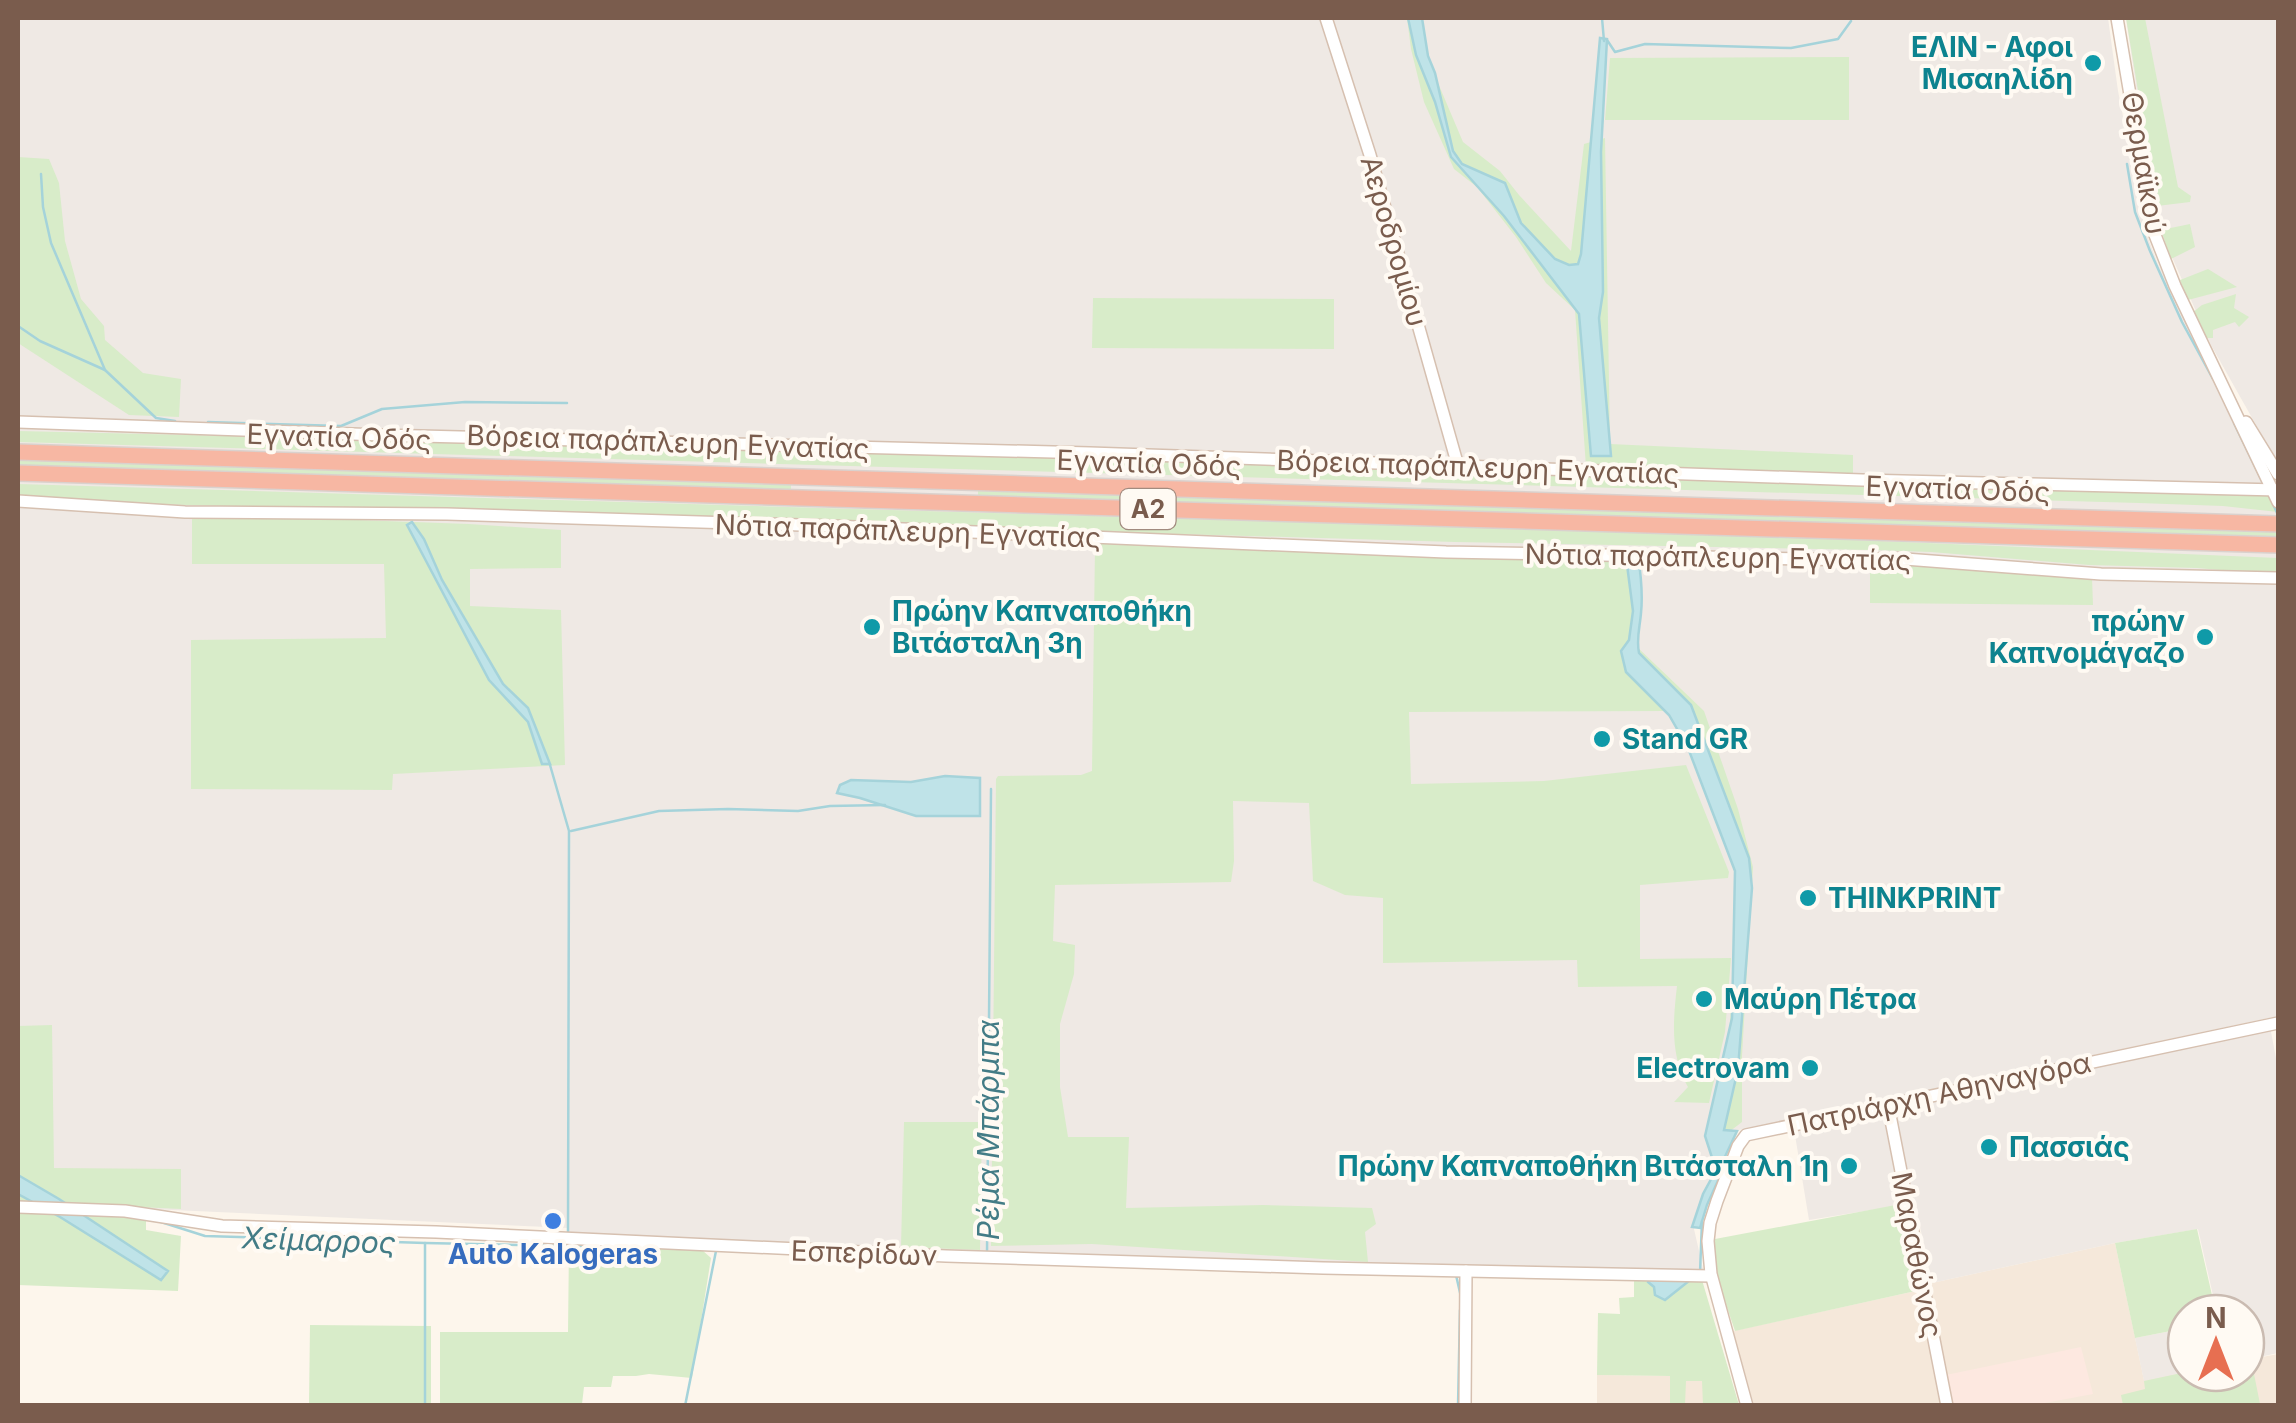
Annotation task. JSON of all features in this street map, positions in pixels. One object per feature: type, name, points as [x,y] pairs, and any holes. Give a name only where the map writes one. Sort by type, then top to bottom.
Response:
[{"type":"highway","name":"Εγνατία Οδός","points":[[18,452],[2278,524]]},
{"type":"highway","name":"Εγνατία Οδός","points":[[18,473],[2278,545]]},
{"type":"street","name":"Αεροδρομίου","points":[[1326,18],[1370,155],[1458,466]]},
{"type":"street","name":"Θερμαϊκού","points":[[2118,18],[2153,230],[2276,494]]},
{"type":"street","name":"Θερμαϊκού","points":[[2236,412],[2248,424],[2278,474]]},
{"type":"street","name":"Βόρεια παράπλευρη Εγνατίας","points":[[19,422],[1109,453],[2276,494]]},
{"type":"street","name":"Νότια παράπλευρη Εγνατίας","points":[[18,501],[185,512],[447,514],[832,526],[1494,554],[1892,558],[2114,574],[2278,578]]},
{"type":"street","name":"Πατριάρχη Αθηναγόρα","points":[[1711,1276],[1710,1224],[1742,1138],[1755,1132],[2278,1022]]},
{"type":"street","name":"Μαραθώνος","points":[[1888,1104],[1947,1406]]},
{"type":"street","name":"Εσπερίδων","points":[[18,1207],[108,1210],[222,1226],[468,1233],[1020,1259],[1711,1276]]},
{"type":"street","points":[[1465,1406],[1466,1272]]},
{"type":"street","points":[[1711,1276],[1748,1406]]},
{"type":"shaded area","points":[[18,18],[2108,18],[2146,233],[2278,511],[2278,1016],[1734,1131],[1694,1229],[1704,1273],[1018,1253],[569,1234],[568,1228],[18,1203]]},
{"type":"shaded area","points":[[2126,18],[2278,18],[2278,464],[2211,345],[2156,221]]},
{"type":"shaded area","points":[[2269,1021],[2278,1069],[2278,1353],[2266,1356],[2266,1293],[2212,1293],[2198,1229],[1932,1283],[1915,1203],[1809,1220],[1794,1129]]},
{"type":"shaded area","points":[[2115,1243],[2144,1380],[2166,1376],[2166,1393],[2266,1393],[2266,1356],[2278,1354],[2278,1405],[1754,1405],[1733,1331],[1920,1290],[1932,1283]]},
{"type":"shaded area","points":[[2166,1332],[2166,1376],[2144,1381],[2135,1338]]},
{"type":"shaded area","points":[[2081,1347],[2093,1394],[2034,1405],[1947,1405],[1941,1376]]},
{"type":"shaded area","points":[[1597,1375],[1671,1376],[1670,1405],[1597,1405]]},
{"type":"shaded area","points":[[1685,1381],[1703,1381],[1703,1405],[1685,1405]]},
{"type":"green space","points":[[1407,18],[1421,18],[1424,50],[1463,142],[1500,171],[1571,251],[1584,144],[1605,138],[1610,444],[1853,455],[1853,477],[1586,467],[1575,310],[1546,283],[1477,187],[1454,169],[1424,102]]},
{"type":"green space","points":[[2126,18],[2145,18],[2178,187],[2191,196],[2190,202],[2157,206]]},
{"type":"green space","points":[[1849,57],[1849,120],[1605,120],[1610,58]]},
{"type":"green space","points":[[18,157],[49,159],[59,183],[65,241],[81,299],[104,326],[105,340],[143,373],[181,379],[179,417],[129,415],[18,343]]},
{"type":"green space","points":[[2190,224],[2195,247],[2171,259],[2161,230]]},
{"type":"green space","points":[[2208,269],[2237,287],[2188,300],[2180,280]]},
{"type":"green space","points":[[2236,294],[2234,308],[2249,317],[2239,327],[2235,322],[2213,330],[2213,338],[2207,338],[2192,313],[2202,305]]},
{"type":"green space","points":[[1093,298],[1334,299],[1334,349],[1092,348]]},
{"type":"green space","points":[[18,431],[671,446],[1854,486],[2138,490],[2278,496],[2278,512],[2139,503],[18,442]]},
{"type":"green space","points":[[18,460],[791,485],[791,490],[18,465]]},
{"type":"green space","points":[[18,484],[1763,536],[2278,558],[2278,575],[1871,550],[1455,542],[18,500]]},
{"type":"green space","points":[[978,491],[2278,532],[2278,538],[978,496]]},
{"type":"green space","points":[[192,514],[561,530],[561,568],[470,569],[470,606],[561,610],[565,765],[393,774],[392,790],[191,789],[191,640],[386,638],[384,564],[192,564]]},
{"type":"green space","points":[[1100,542],[1626,557],[1636,563],[1635,645],[1704,711],[1738,809],[1753,867],[1742,1122],[1729,1132],[1722,1132],[1741,869],[1692,737],[1667,711],[1409,712],[1411,784],[1544,781],[1686,765],[1729,872],[1728,878],[1640,885],[1640,959],[1731,958],[1725,1032],[1709,1103],[1674,1102],[1688,1087],[1676,1050],[1677,986],[1578,987],[1577,960],[1383,963],[1383,898],[1345,895],[1313,881],[1309,803],[1233,801],[1231,882],[1055,885],[1053,941],[1075,945],[1074,974],[1060,1024],[1060,1087],[1068,1137],[1129,1137],[1126,1208],[1372,1208],[1376,1224],[1365,1232],[1368,1262],[1092,1244],[991,1246],[996,779],[1081,775],[1092,771],[1095,546]]},
{"type":"green space","points":[[1870,563],[2092,577],[2093,605],[1870,603]]},
{"type":"green space","points":[[52,1025],[54,1168],[181,1169],[181,1209],[74,1204],[146,1217],[146,1230],[181,1236],[178,1291],[18,1285],[18,1026]]},
{"type":"green space","points":[[904,1122],[982,1122],[980,1250],[901,1247]]},
{"type":"green space","points":[[1901,1204],[1920,1290],[1735,1331],[1715,1272],[1715,1239]]},
{"type":"green space","points":[[2197,1229],[2211,1293],[2166,1293],[2166,1332],[2135,1338],[2115,1243]]},
{"type":"green space","points":[[569,1244],[702,1250],[711,1258],[692,1378],[613,1376],[611,1387],[584,1387],[582,1404],[440,1406],[440,1332],[568,1332]]},
{"type":"green space","points":[[1634,1280],[1702,1280],[1739,1405],[1703,1405],[1702,1381],[1686,1381],[1685,1405],[1670,1405],[1670,1376],[1597,1375],[1598,1313],[1620,1314],[1619,1298],[1634,1297]]},
{"type":"green space","points":[[310,1325],[431,1326],[431,1405],[309,1405]]},
{"type":"green space","points":[[2166,1376],[2166,1393],[2258,1393],[2260,1404],[2123,1405],[2121,1395],[2145,1389],[2144,1381]]},
{"type":"water","points":[[1408,18],[1422,18],[1453,151],[1462,164],[1505,183],[1521,223],[1555,259],[1569,265],[1578,264],[1581,254],[1600,38],[1607,39],[1601,152],[1603,292],[1599,318],[1611,456],[1591,456],[1579,314],[1504,216],[1451,157],[1416,55]]},
{"type":"water","points":[[412,522],[503,684],[528,708],[550,764],[542,764],[528,722],[489,680],[407,525]]},
{"type":"water","points":[[1638,556],[1642,599],[1639,653],[1691,705],[1749,858],[1752,888],[1738,1069],[1724,1130],[1737,1131],[1700,1228],[1692,1227],[1716,1170],[1705,1136],[1732,1018],[1735,871],[1688,748],[1669,715],[1626,672],[1621,651],[1629,640],[1633,611],[1626,557]]},
{"type":"water","points":[[945,776],[980,778],[980,816],[916,816],[837,793],[840,785],[851,780],[911,782]]},
{"type":"water","points":[[18,1175],[168,1271],[161,1280],[18,1194]]},
{"type":"water","points":[[1650,1272],[1694,1277],[1665,1300],[1655,1295],[1648,1282]]},
{"type":"waterway","points":[[1602,18],[1604,41]]},
{"type":"waterway","points":[[1607,40],[1615,52],[1645,44],[1791,48],[1838,39],[1851,21]]},
{"type":"waterway","points":[[2127,164],[2135,212],[2150,251],[2213,379]]},
{"type":"waterway","points":[[41,174],[51,243],[105,370],[156,418],[175,421]]},
{"type":"waterway","points":[[18,326],[40,341],[105,370]]},
{"type":"waterway","name":"Ρέμα Μπάρμπα","points":[[208,422],[341,426],[382,409],[465,402],[567,403]]},
{"type":"waterway","points":[[2234,423],[2263,483]]},
{"type":"waterway","points":[[2273,504],[2278,515]]},
{"type":"waterway","name":"Ρέμα Μπάρμπα","points":[[550,765],[569,831],[568,1234]]},
{"type":"waterway","name":"Ρέμα Μπάρμπα","points":[[987,1254],[991,789]]},
{"type":"waterway","name":"Ρέμα Μπάρμπα","points":[[571,831],[659,811],[798,811],[885,805]]},
{"type":"waterway","points":[[1700,1273],[1702,1221]]},
{"type":"waterway","name":"Χείμαρρος","points":[[161,1222],[205,1236],[425,1243],[425,1406]]},
{"type":"waterway","points":[[425,1243],[652,1248]]},
{"type":"waterway","name":"Ρέμα Μπάρμπα","points":[[685,1406],[716,1251]]},
{"type":"waterway","name":"Ρέμα Μπάρμπα","points":[[1456,1275],[1461,1297]]},
{"type":"waterway","name":"Ρέμα Μπάρμπα","points":[[1458,1406],[1460,1310]]},
{"type":"place","name":"ΕΛΙΝ - Αφοι Μισαηλίδη","points":[[2093,63]]},
{"type":"place","name":"Πρώην Καπναποθήκη Βιτάσταλη 3η","points":[[872,627]]},
{"type":"place","name":"πρώην Καπνομάγαζο","points":[[2205,637]]},
{"type":"place","name":"Stand GR","points":[[1602,739]]},
{"type":"place","name":"THINKPRINT","points":[[1808,898]]},
{"type":"place","name":"Μαύρη Πέτρα","points":[[1704,999]]},
{"type":"place","name":"Electrovam","points":[[1810,1068]]},
{"type":"place","name":"Πασσιάς","points":[[1989,1147]]},
{"type":"place","name":"Πρώην Καπναποθήκη Βιτάσταλη 1η","points":[[1849,1166]]},
{"type":"place","name":"Auto Kalogeras","points":[[553,1221]]}]
